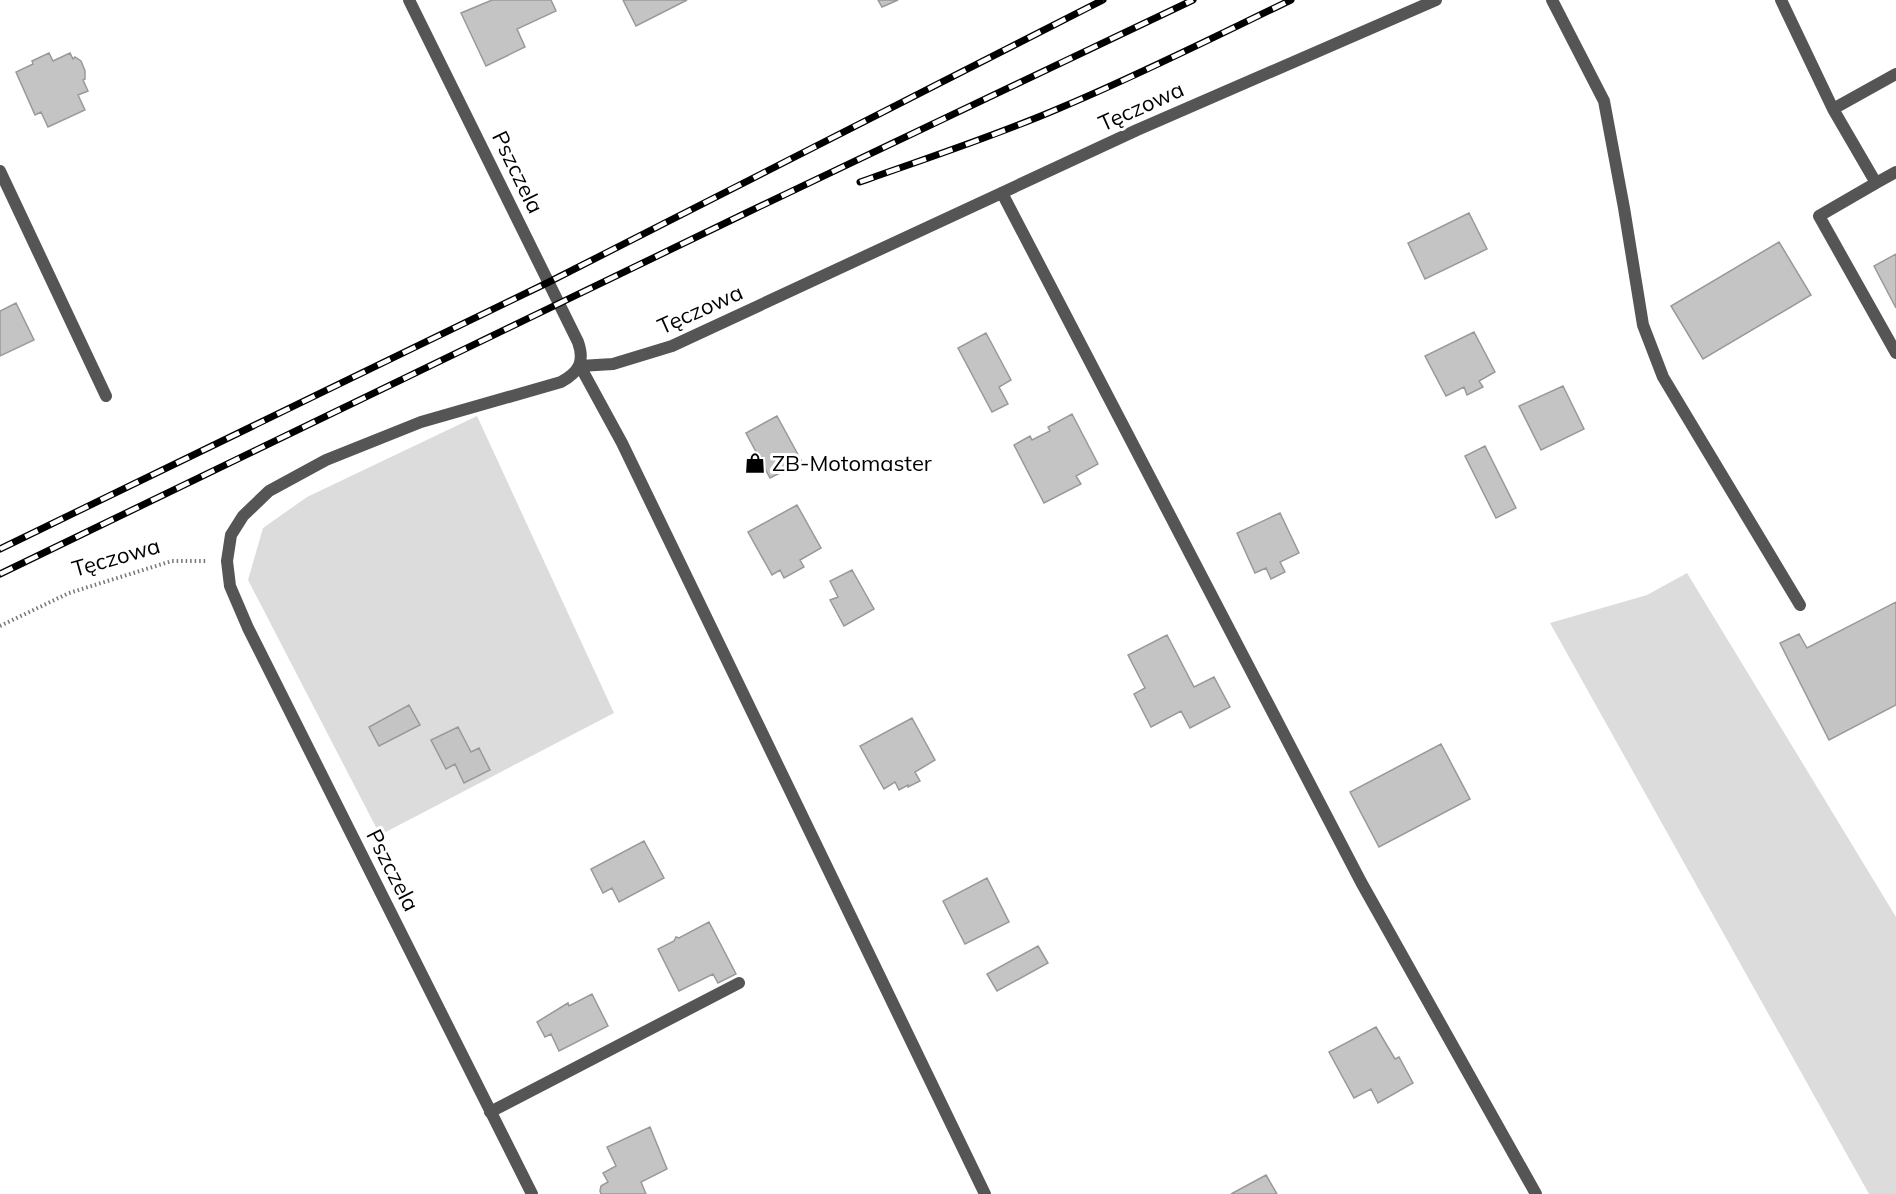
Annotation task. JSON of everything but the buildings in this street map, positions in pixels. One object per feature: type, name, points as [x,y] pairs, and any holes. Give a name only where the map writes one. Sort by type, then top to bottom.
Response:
[{"type":"street","name":"Pszczela","points":[[409,0],[578,342],[582,352],[580,366]]},
{"type":"street","name":"Tęczowa","points":[[580,366],[613,364],[672,346],[1137,130],[1436,0]]},
{"type":"street","points":[[1552,0],[1604,101],[1643,325],[1663,377],[1800,605]]},
{"type":"street","points":[[1781,0],[1833,109],[1876,183]]},
{"type":"street","points":[[1833,109],[1896,74]]},
{"type":"street","points":[[0,171],[105,396]]},
{"type":"street","points":[[1896,172],[1819,216],[1896,353]]},
{"type":"street","points":[[1002,193],[1361,882],[1536,1194]]},
{"type":"street","points":[[227,561],[231,535],[243,516],[269,491],[326,460],[421,422],[561,382],[573,375],[580,366],[622,443],[985,1194]]},
{"type":"street","name":"Pszczela","points":[[227,561],[230,586],[248,628],[532,1194]]},
{"type":"street","points":[[490,1112],[739,983]]},
{"type":"path","name":"Tęczowa","points":[[0,627],[69,593],[172,561],[227,561]]},
{"type":"shaded area","points":[[477,416],[614,713],[380,835],[248,580],[263,528],[307,497]]},
{"type":"shaded area","points":[[1687,573],[1896,917],[1896,1194],[1869,1194],[1550,623],[1647,595]]},
{"type":"railway","points":[[0,549],[549,282],[1103,0]]},
{"type":"railway","points":[[0,574],[744,214],[1193,0]]},
{"type":"railway","points":[[860,182],[1060,108],[1148,69],[1291,0]]},
{"type":"place","name":"ZB-Motomaster","points":[[755,463]]}]
